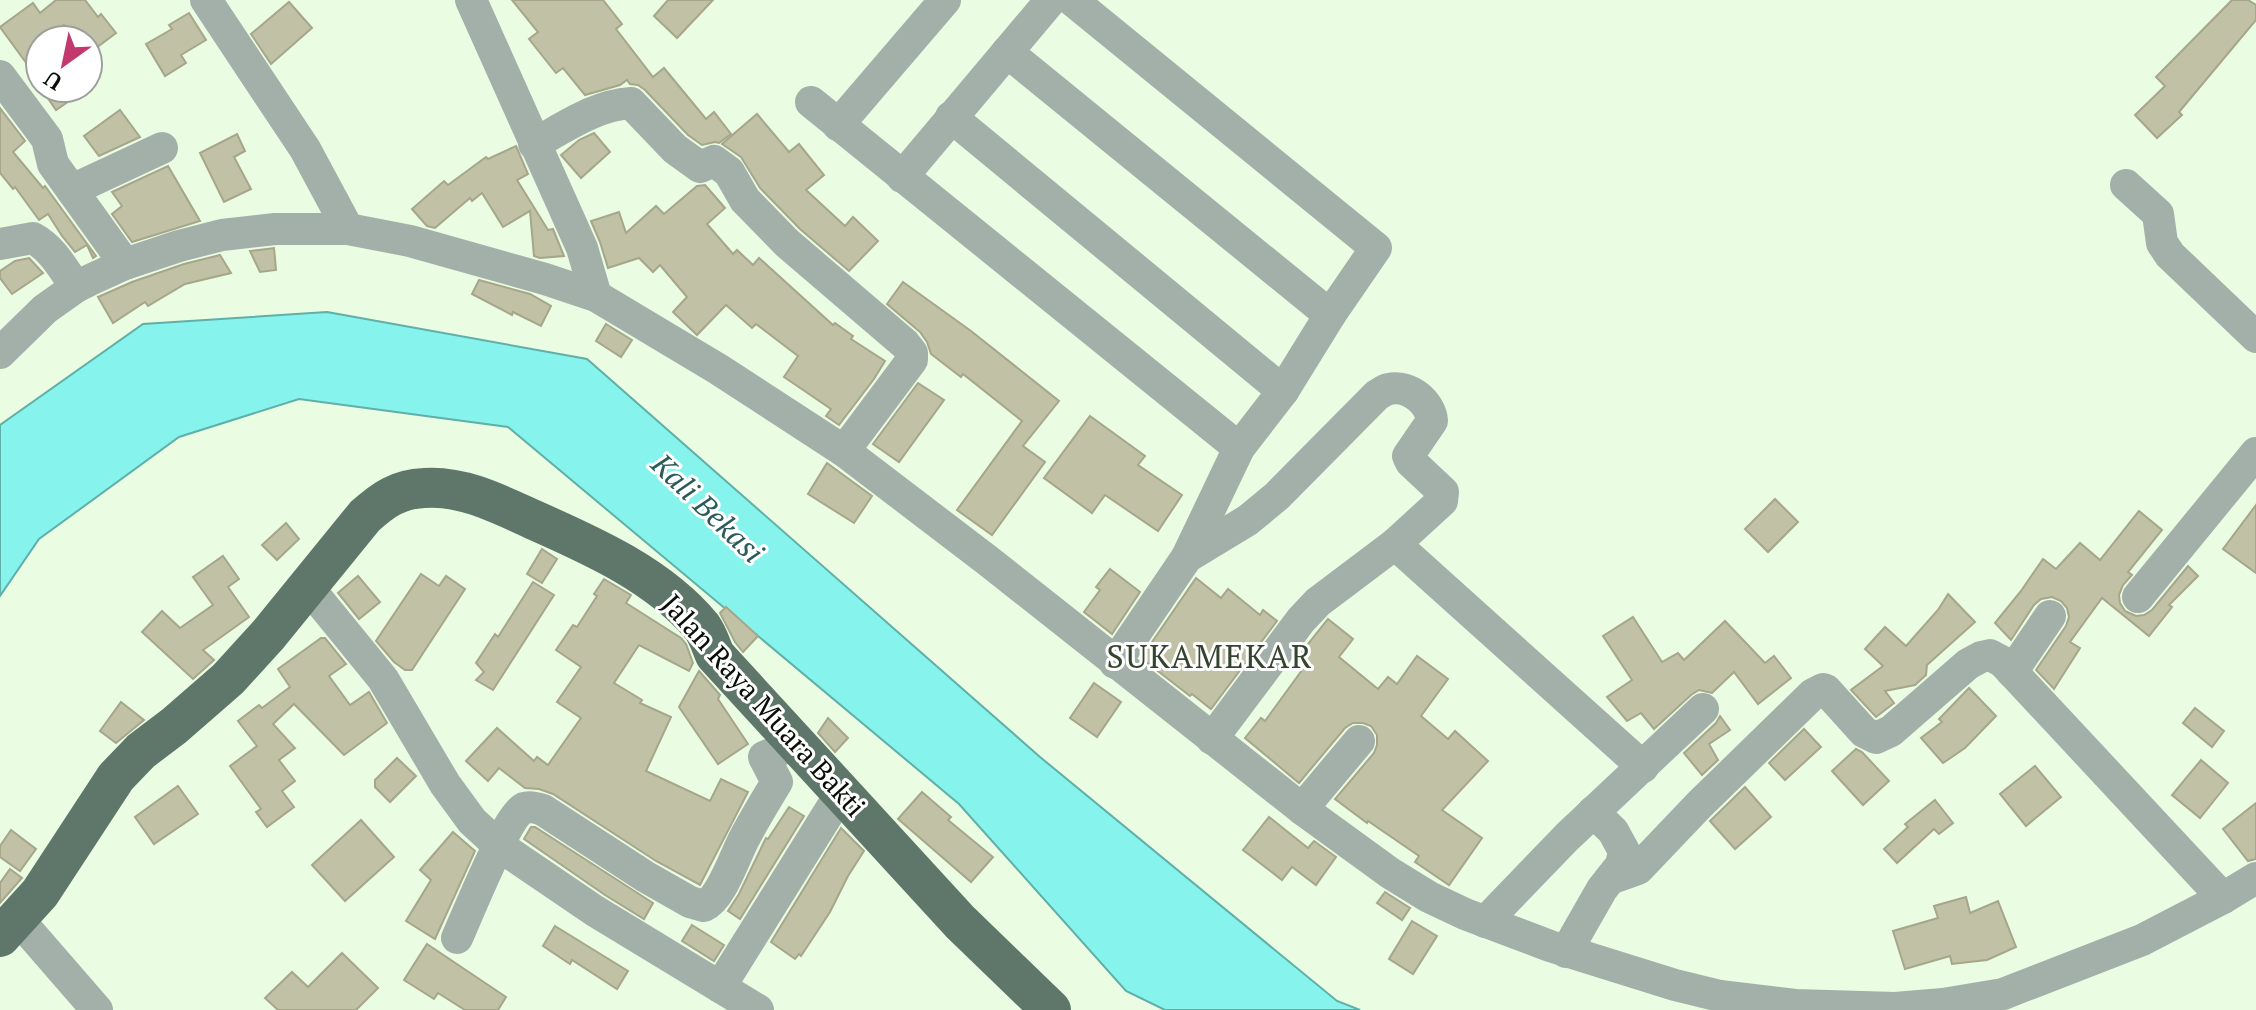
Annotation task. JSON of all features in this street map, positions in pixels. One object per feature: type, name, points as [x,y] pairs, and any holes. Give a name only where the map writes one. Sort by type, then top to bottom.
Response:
[{"type":"main road","name":"Jalan Raya Muara Bakti","points":[[9,928],[47,883],[116,777],[141,751],[228,679],[269,634],[350,533],[382,500],[407,490],[448,488],[499,504],[563,533],[622,564],[664,591],[704,629],[715,655],[960,922],[1051,1010]]},
{"type":"street","points":[[206,0],[305,149],[348,229]]},
{"type":"street","points":[[471,0],[582,248],[596,296]]},
{"type":"street","points":[[838,125],[945,0]]},
{"type":"street","points":[[902,177],[1051,0]]},
{"type":"street","points":[[1072,0],[1376,248],[1283,391],[1239,448],[1187,557],[1115,663]]},
{"type":"street","points":[[1007,52],[1330,315]]},
{"type":"street","points":[[0,76],[47,139],[53,164],[125,264]]},
{"type":"street","points":[[811,102],[1239,448]]},
{"type":"street","points":[[534,144],[586,115],[613,104],[631,103],[675,149],[700,167],[714,161],[729,172],[745,200],[787,243],[905,344],[912,353],[912,360],[844,451]]},
{"type":"street","points":[[951,117],[1283,391]]},
{"type":"street","points":[[72,190],[162,148]]},
{"type":"street","points":[[2126,185],[2158,214],[2162,243],[2170,255],[2256,337]]},
{"type":"street","points":[[0,353],[36,317],[76,287],[125,264],[222,235],[275,229],[348,229],[451,252],[596,296],[718,369],[844,451],[976,551],[1302,809],[1390,873],[1429,897],[1485,922],[1566,952],[1720,996],[1795,1005],[1895,1008],[2003,994],[2142,940],[2256,878]]},
{"type":"street","points":[[0,244],[33,238],[43,243],[76,287]]},
{"type":"street","points":[[1187,557],[1248,520],[1277,496],[1377,395],[1390,388],[1406,390],[1420,398],[1431,410],[1432,421],[1408,456],[1443,492],[1443,498],[1395,544],[1318,602],[1301,620],[1212,739]]},
{"type":"street","points":[[2138,597],[2256,453]]},
{"type":"street","points":[[1395,544],[1643,767]]},
{"type":"street","points":[[308,587],[383,679],[445,784],[472,821],[498,845],[595,911],[758,1010]]},
{"type":"street","points":[[2012,672],[2050,616]]},
{"type":"street","points":[[1610,879],[1638,869],[1699,805],[1818,691],[1831,693],[1864,732],[1876,738],[1891,731],[1968,664],[1990,655],[1996,656],[2012,672],[2223,898]]},
{"type":"street","points":[[1485,922],[1593,812],[1703,709]]},
{"type":"street","points":[[1302,809],[1359,741]]},
{"type":"street","points":[[457,938],[498,845],[525,807],[533,807],[552,816],[690,902],[704,906],[710,904],[777,782],[764,757],[796,743]]},
{"type":"street","points":[[720,987],[841,793]]},
{"type":"street","points":[[1566,952],[1602,889],[1621,865],[1624,851],[1613,831],[1593,812]]},
{"type":"street","points":[[9,928],[97,1010]]},
{"type":"water","name":"Kali Bekasi","points":[[327,312],[587,359],[1040,757],[1337,1001],[1360,1010],[1165,1010],[1126,991],[959,804],[508,427],[299,399],[179,437],[39,539],[0,596],[0,425],[143,324]]},
{"type":"building","points":[[56,0],[85,0],[116,33],[104,42],[104,24],[24,24],[24,60],[0,27],[33,3],[40,13]]},
{"type":"building","points":[[512,0],[603,0],[622,24],[616,29],[653,77],[664,68],[706,119],[714,112],[731,134],[719,143],[702,145],[688,135],[645,90],[627,80],[585,95],[563,68],[556,73],[529,39],[538,32]]},
{"type":"building","points":[[668,0],[713,0],[677,38],[654,16]]},
{"type":"building","points":[[2232,0],[2248,0],[2256,5],[2256,20],[2179,112],[2182,115],[2157,138],[2135,115],[2165,86],[2156,77]]},
{"type":"building","points":[[289,2],[312,28],[271,64],[251,34]]},
{"type":"building","points":[[189,13],[206,40],[181,55],[186,63],[165,76],[146,44],[172,29],[169,25]]},
{"type":"building","points":[[0,108],[25,141],[13,152],[43,188],[45,186],[96,256],[93,258],[87,245],[75,252],[48,214],[39,220],[15,187],[13,189],[0,173]]},
{"type":"building","points":[[120,110],[140,137],[99,156],[84,136]]},
{"type":"building","points":[[757,114],[789,152],[799,144],[824,175],[806,190],[845,226],[853,217],[878,241],[849,271],[800,229],[760,188],[741,157],[722,144]]},
{"type":"building","points":[[594,133],[610,152],[581,178],[561,155],[579,140]]},
{"type":"building","points":[[237,134],[245,151],[234,157],[251,189],[224,202],[200,153]]},
{"type":"building","points":[[516,146],[528,174],[517,180],[548,230],[553,229],[564,256],[534,256],[530,211],[503,227],[482,193],[472,201],[470,198],[435,228],[427,226],[412,209],[444,181],[448,185],[486,157],[488,159]]},
{"type":"building","points":[[168,166],[200,221],[132,242],[112,214],[122,206],[112,192]]},
{"type":"building","points":[[705,185],[725,208],[707,224],[733,254],[737,250],[753,265],[759,258],[833,325],[835,323],[853,336],[851,339],[885,361],[839,425],[826,416],[831,409],[784,377],[798,356],[756,324],[752,328],[726,305],[697,335],[673,312],[687,297],[660,265],[653,272],[639,258],[608,268],[591,221],[619,212],[626,233],[656,206],[664,214],[697,186]]},
{"type":"building","points":[[274,248],[276,270],[260,272],[250,251]]},
{"type":"building","points":[[220,255],[231,273],[185,284],[148,306],[145,302],[113,323],[98,297],[184,264]]},
{"type":"building","points":[[29,258],[43,273],[12,294],[0,278],[0,271],[15,261]]},
{"type":"building","points":[[479,280],[530,294],[551,306],[541,326],[472,294]]},
{"type":"building","points":[[903,282],[1059,401],[1023,446],[1045,462],[992,535],[957,510],[1022,421],[963,374],[961,377],[931,354],[920,332],[887,304]]},
{"type":"building","points":[[606,324],[632,340],[621,357],[596,341]]},
{"type":"building","points":[[918,383],[944,400],[899,462],[873,444]]},
{"type":"building","points":[[1090,416],[1145,456],[1138,465],[1182,495],[1158,531],[1105,495],[1092,513],[1044,478]]},
{"type":"building","points":[[827,463],[872,496],[854,523],[808,494]]},
{"type":"building","points":[[1775,499],[1798,522],[1768,552],[1745,529]]},
{"type":"building","points":[[2256,505],[2256,573],[2223,549]]},
{"type":"building","points":[[2139,511],[2162,530],[2128,572],[2132,575],[2119,595],[2125,611],[2136,616],[2152,610],[2188,566],[2198,576],[2169,605],[2172,607],[2149,636],[2102,598],[2070,642],[2080,648],[2054,689],[2036,670],[2066,626],[2069,617],[2061,601],[2052,597],[2041,599],[2011,640],[1995,623],[2043,559],[2056,569],[2080,543],[2100,560]]},
{"type":"building","points":[[286,523],[299,539],[277,560],[262,545]]},
{"type":"building","points":[[542,549],[557,559],[542,583],[527,574]]},
{"type":"building","points":[[223,556],[239,579],[228,587],[249,617],[203,650],[214,660],[193,679],[142,632],[162,611],[180,628],[213,605],[193,577]]},
{"type":"building","points":[[1110,569],[1140,592],[1112,634],[1084,612],[1100,590],[1096,587]]},
{"type":"building","points":[[421,574],[439,586],[446,576],[465,589],[412,670],[405,670],[376,641]]},
{"type":"building","points":[[358,576],[380,602],[359,619],[338,593]]},
{"type":"building","points":[[1196,578],[1221,598],[1228,589],[1260,615],[1263,610],[1277,621],[1211,709],[1141,658]]},
{"type":"building","points":[[604,579],[631,595],[626,603],[681,638],[693,663],[689,671],[639,645],[614,683],[642,700],[640,703],[671,717],[646,771],[710,801],[721,779],[748,792],[700,885],[656,861],[553,794],[525,788],[499,768],[488,781],[466,761],[497,728],[534,761],[537,757],[548,765],[581,718],[557,702],[581,667],[556,650],[573,625],[577,627]]},
{"type":"building","points":[[533,582],[554,595],[493,690],[476,680],[484,672],[476,663],[495,634],[498,637]]},
{"type":"building","points":[[1948,594],[1975,622],[1927,665],[1926,675],[1915,685],[1885,691],[1894,703],[1876,717],[1851,690],[1883,666],[1865,649],[1885,627],[1906,646]]},
{"type":"building","points":[[726,607],[758,636],[743,652],[720,613]]},
{"type":"building","points":[[1633,617],[1662,662],[1678,653],[1684,660],[1725,621],[1765,663],[1774,656],[1791,678],[1758,704],[1734,672],[1712,693],[1699,690],[1691,695],[1654,729],[1641,713],[1627,721],[1607,697],[1632,680],[1603,636]]},
{"type":"building","points":[[1328,619],[1353,639],[1339,657],[1378,689],[1388,677],[1397,684],[1417,656],[1448,679],[1421,716],[1448,739],[1455,731],[1488,761],[1442,810],[1482,838],[1449,885],[1415,862],[1419,856],[1335,799],[1374,753],[1377,735],[1371,726],[1353,723],[1345,728],[1299,783],[1245,738],[1261,718],[1265,721],[1305,666],[1296,659]]},
{"type":"building","points":[[325,638],[346,664],[329,676],[350,705],[369,692],[387,723],[344,755],[294,704],[273,724],[295,748],[279,760],[295,781],[282,791],[294,807],[267,827],[256,812],[261,809],[230,766],[257,746],[238,721],[290,687],[278,669]]},
{"type":"building","points":[[699,671],[720,695],[718,699],[748,744],[718,764],[679,707]]},
{"type":"building","points":[[1094,683],[1121,702],[1097,737],[1070,718]]},
{"type":"building","points":[[1969,688],[1996,716],[1965,748],[1943,763],[1921,738],[1942,722],[1939,719]]},
{"type":"building","points":[[121,702],[144,720],[116,743],[100,731]]},
{"type":"building","points":[[2195,708],[2224,731],[2212,747],[2183,723]]},
{"type":"building","points":[[1720,716],[1730,730],[1709,744],[1718,760],[1702,775],[1684,753]]},
{"type":"building","points":[[828,718],[848,738],[835,752],[818,733]]},
{"type":"building","points":[[1804,729],[1821,747],[1785,780],[1769,763]]},
{"type":"building","points":[[1856,749],[1889,781],[1863,805],[1832,771]]},
{"type":"building","points":[[397,758],[416,776],[390,802],[375,787],[375,780]]},
{"type":"building","points":[[2201,760],[2228,783],[2200,818],[2172,795]]},
{"type":"building","points":[[2035,766],[2061,797],[2026,826],[2000,794]]},
{"type":"building","points":[[178,786],[198,814],[154,844],[135,817]]},
{"type":"building","points":[[1745,787],[1771,817],[1735,849],[1710,821]]},
{"type":"building","points":[[922,792],[951,817],[948,820],[993,857],[971,882],[898,819]]},
{"type":"building","points":[[1935,800],[1953,823],[1939,834],[1934,829],[1897,863],[1884,849],[1908,827],[1905,824]]},
{"type":"building","points":[[2256,803],[2256,859],[2248,861],[2223,829]]},
{"type":"building","points":[[789,807],[804,816],[740,919],[728,911],[766,838]]},
{"type":"building","points":[[1269,817],[1308,848],[1314,841],[1336,857],[1316,885],[1292,867],[1282,880],[1243,850]]},
{"type":"building","points":[[361,820],[394,857],[345,901],[312,865]]},
{"type":"building","points":[[531,827],[653,903],[644,919],[524,839]]},
{"type":"building","points":[[841,828],[864,851],[830,912],[801,956],[799,954],[795,959],[771,942]]},
{"type":"building","points":[[11,830],[36,849],[20,871],[0,857],[0,846]]},
{"type":"building","points":[[453,832],[475,851],[435,939],[406,921],[431,880],[420,870]]},
{"type":"building","points":[[10,869],[22,878],[0,903],[0,883]]},
{"type":"building","points":[[1385,892],[1410,908],[1402,920],[1377,903]]},
{"type":"building","points":[[1966,897],[1970,913],[1998,901],[2016,947],[1987,960],[1952,964],[1950,956],[1905,969],[1893,931],[1938,918],[1934,906]]},
{"type":"building","points":[[1412,921],[1437,936],[1413,974],[1389,959]]},
{"type":"building","points":[[692,925],[724,945],[714,961],[682,941]]},
{"type":"building","points":[[555,926],[628,971],[617,989],[572,960],[570,964],[543,946]]},
{"type":"building","points":[[427,944],[506,997],[498,1010],[465,1010],[438,993],[434,999],[404,980]]},
{"type":"building","points":[[342,953],[378,988],[356,1010],[278,1010],[265,998],[292,972],[308,987]]},
{"type":"district","name":"SUKAMEKAR","points":[[1210,656]]}]
